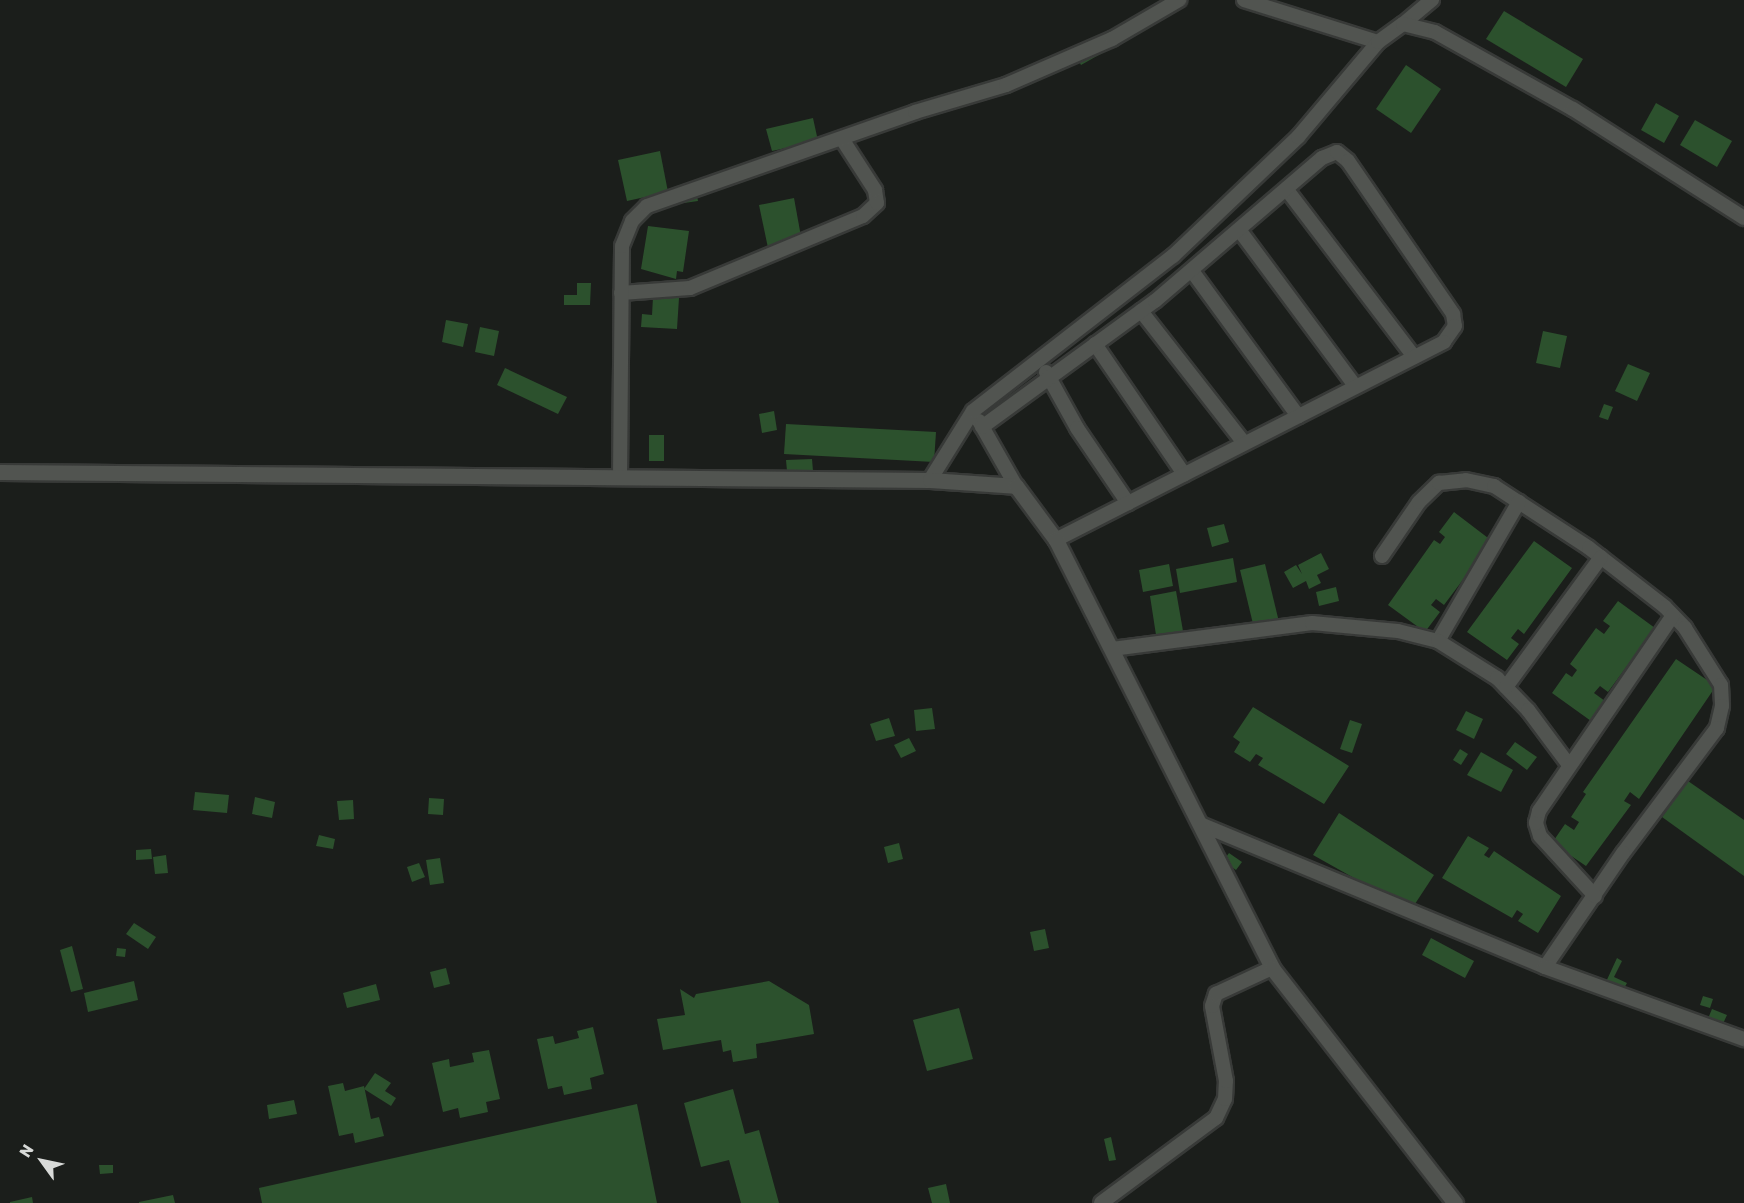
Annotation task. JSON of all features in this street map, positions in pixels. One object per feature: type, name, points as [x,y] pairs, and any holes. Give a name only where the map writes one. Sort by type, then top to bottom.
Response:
[{"type":"street","points":[[620,478],[622,246],[632,221],[647,206],[915,112],[1006,85],[1112,39],[1179,0]]},
{"type":"street","points":[[1244,0],[1378,42]]},
{"type":"street","points":[[930,480],[973,411],[1173,256],[1298,137],[1378,42],[1432,0]]},
{"type":"street","points":[[1403,24],[1435,32],[1573,109],[1744,218]]},
{"type":"street","points":[[621,293],[690,288],[864,216],[877,203],[875,190],[842,139]]},
{"type":"street","points":[[982,427],[1141,311],[1240,231],[1322,158],[1336,152],[1348,161],[1453,314],[1455,326],[1444,342],[1056,540]]},
{"type":"street","points":[[1287,190],[1414,357]]},
{"type":"street","points":[[1240,231],[1355,386]]},
{"type":"street","points":[[1192,271],[1298,416]]},
{"type":"street","points":[[1141,311],[1244,443]]},
{"type":"street","points":[[1095,344],[1184,474]]},
{"type":"street","points":[[1041,358],[1048,378],[1077,428],[1128,502]]},
{"type":"street","points":[[973,411],[1016,486],[1056,540],[1272,968],[1455,1203]]},
{"type":"street","points":[[0,472],[930,480],[1016,486]]},
{"type":"street","points":[[1382,556],[1419,502],[1439,483],[1466,480],[1494,486],[1601,557],[1673,615],[1721,685],[1722,706],[1717,728],[1545,967]]},
{"type":"street","points":[[1438,641],[1519,502]]},
{"type":"street","points":[[1506,687],[1601,557]]},
{"type":"street","points":[[1595,896],[1540,836],[1536,823],[1539,811],[1673,615]]},
{"type":"street","points":[[1112,649],[1311,623],[1398,631],[1438,641],[1506,687],[1569,765]]},
{"type":"street","points":[[1200,824],[1545,967],[1744,1039]]},
{"type":"street","points":[[1101,1203],[1216,1118],[1225,1099],[1226,1081],[1212,1006],[1216,994],[1272,968]]},
{"type":"building","points":[[1504,11],[1583,59],[1566,87],[1486,39]]},
{"type":"building","points":[[1096,38],[1104,52],[1081,65],[1073,50]]},
{"type":"building","points":[[1406,65],[1441,89],[1411,133],[1376,109]]},
{"type":"building","points":[[1656,103],[1679,116],[1664,143],[1641,130]]},
{"type":"building","points":[[813,118],[818,141],[772,151],[766,129]]},
{"type":"building","points":[[1695,120],[1732,141],[1717,167],[1680,145]]},
{"type":"building","points":[[660,151],[668,192],[627,201],[618,160]]},
{"type":"building","points":[[696,191],[698,201],[684,203],[682,192]]},
{"type":"building","points":[[794,198],[802,242],[768,248],[759,205]]},
{"type":"building","points":[[648,226],[689,231],[683,272],[677,271],[676,279],[641,269]]},
{"type":"building","points":[[577,283],[591,283],[590,305],[564,305],[564,295],[577,295]]},
{"type":"building","points":[[653,297],[679,298],[677,329],[641,327],[642,314],[652,315]]},
{"type":"building","points":[[446,320],[468,324],[463,347],[442,342]]},
{"type":"building","points":[[480,327],[499,331],[494,356],[475,352]]},
{"type":"building","points":[[1543,331],[1567,336],[1560,368],[1536,363]]},
{"type":"building","points":[[1628,364],[1650,373],[1637,401],[1615,391]]},
{"type":"building","points":[[505,368],[567,397],[558,414],[497,385]]},
{"type":"building","points":[[1604,404],[1613,407],[1608,420],[1599,417]]},
{"type":"building","points":[[774,411],[777,430],[762,433],[759,414]]},
{"type":"building","points":[[786,424],[936,432],[934,462],[784,454]]},
{"type":"building","points":[[649,435],[664,435],[664,461],[649,461]]},
{"type":"building","points":[[812,459],[813,471],[787,471],[786,460]]},
{"type":"building","points":[[1454,512],[1492,541],[1444,605],[1436,599],[1431,605],[1440,612],[1425,632],[1388,605],[1434,540],[1440,544],[1445,537],[1439,532]]},
{"type":"building","points":[[1224,524],[1229,542],[1212,547],[1207,528]]},
{"type":"building","points":[[1534,541],[1572,568],[1524,634],[1518,629],[1511,638],[1519,644],[1507,660],[1467,632]]},
{"type":"building","points":[[1321,553],[1329,569],[1317,575],[1321,583],[1309,589],[1306,581],[1293,588],[1284,572],[1296,565],[1302,574],[1298,565]]},
{"type":"building","points":[[1233,558],[1237,582],[1180,593],[1176,569]]},
{"type":"building","points":[[1169,564],[1173,586],[1143,592],[1139,570]]},
{"type":"building","points":[[1265,564],[1279,622],[1254,628],[1240,570]]},
{"type":"building","points":[[1336,587],[1339,601],[1319,606],[1316,592]]},
{"type":"building","points":[[1176,591],[1183,631],[1156,635],[1150,596]]},
{"type":"building","points":[[1618,601],[1655,628],[1608,692],[1600,686],[1594,693],[1605,701],[1591,721],[1552,693],[1566,673],[1572,677],[1577,670],[1570,664],[1596,628],[1604,634],[1610,626],[1603,621]]},
{"type":"building","points":[[1676,659],[1716,686],[1639,799],[1630,792],[1624,801],[1631,805],[1586,866],[1552,843],[1565,824],[1574,830],[1579,822],[1571,817],[1586,794],[1583,792]]},
{"type":"building","points":[[1253,707],[1349,766],[1324,804],[1258,765],[1263,758],[1256,754],[1250,762],[1234,752],[1240,742],[1233,737]]},
{"type":"building","points":[[932,708],[935,729],[916,731],[914,710]]},
{"type":"building","points":[[1466,711],[1483,719],[1474,739],[1456,730]]},
{"type":"building","points":[[889,718],[895,736],[876,741],[870,724]]},
{"type":"building","points":[[1350,720],[1362,724],[1352,753],[1340,749]]},
{"type":"building","points":[[909,738],[916,751],[901,758],[894,745]]},
{"type":"building","points":[[1515,742],[1537,757],[1527,770],[1506,754]]},
{"type":"building","points":[[1460,749],[1468,754],[1461,765],[1453,760]]},
{"type":"building","points":[[1481,752],[1513,770],[1501,792],[1467,775]]},
{"type":"building","points":[[1688,781],[1744,820],[1744,876],[1662,817]]},
{"type":"building","points":[[195,792],[229,795],[227,813],[193,810]]},
{"type":"building","points":[[255,797],[275,802],[272,818],[252,814]]},
{"type":"building","points":[[429,798],[444,799],[443,815],[428,814]]},
{"type":"building","points":[[353,800],[354,819],[339,820],[337,801]]},
{"type":"building","points":[[1339,813],[1434,875],[1411,910],[1313,855]]},
{"type":"building","points":[[319,835],[335,839],[333,849],[316,846]]},
{"type":"building","points":[[1468,836],[1489,848],[1484,855],[1489,858],[1494,851],[1561,896],[1538,933],[1518,921],[1523,914],[1517,910],[1512,918],[1442,878]]},
{"type":"building","points":[[899,843],[903,859],[888,863],[884,847]]},
{"type":"building","points":[[151,849],[152,859],[136,860],[136,850]]},
{"type":"building","points":[[1229,853],[1242,862],[1236,870],[1223,861]]},
{"type":"building","points":[[166,855],[168,873],[155,874],[153,857]]},
{"type":"building","points":[[440,858],[444,883],[430,885],[426,860]]},
{"type":"building","points":[[419,863],[425,877],[412,882],[407,867]]},
{"type":"building","points":[[134,923],[156,937],[148,949],[126,934]]},
{"type":"building","points":[[1045,929],[1049,948],[1034,951],[1030,932]]},
{"type":"building","points":[[1431,938],[1474,961],[1465,978],[1422,955]]},
{"type":"building","points":[[72,946],[83,989],[71,992],[60,950]]},
{"type":"building","points":[[117,948],[126,949],[125,957],[116,956]]},
{"type":"building","points":[[1617,958],[1622,961],[1614,977],[1627,983],[1622,992],[1605,984]]},
{"type":"building","points":[[446,968],[450,984],[434,988],[430,972]]},
{"type":"building","points":[[134,981],[138,1000],[88,1012],[84,993]]},
{"type":"building","points":[[769,981],[809,1005],[814,1034],[756,1044],[757,1058],[733,1062],[731,1050],[723,1052],[721,1040],[663,1050],[657,1019],[685,1015],[680,989],[694,998],[696,994]]},
{"type":"building","points":[[376,984],[380,1000],[347,1008],[343,993]]},
{"type":"building","points":[[1703,996],[1713,999],[1710,1008],[1700,1005]]},
{"type":"building","points":[[959,1008],[973,1059],[927,1071],[913,1020]]},
{"type":"building","points":[[1712,1009],[1727,1015],[1721,1028],[1707,1021]]},
{"type":"building","points":[[593,1027],[604,1074],[590,1078],[592,1089],[564,1095],[562,1086],[548,1089],[537,1039],[553,1036],[555,1044],[579,1038],[577,1031]]},
{"type":"building","points":[[489,1050],[500,1099],[486,1102],[488,1112],[460,1118],[458,1108],[443,1112],[432,1063],[449,1059],[450,1067],[474,1062],[472,1053]]},
{"type":"building","points":[[375,1073],[391,1083],[385,1091],[396,1098],[391,1106],[364,1089]]},
{"type":"building","points":[[343,1083],[345,1091],[364,1086],[371,1119],[379,1117],[384,1136],[355,1143],[353,1133],[339,1136],[328,1086]]},
{"type":"building","points":[[733,1089],[745,1134],[759,1130],[779,1203],[741,1203],[729,1160],[701,1167],[684,1103]]},
{"type":"building","points":[[294,1100],[297,1114],[269,1119],[267,1105]]},
{"type":"building","points":[[637,1104],[657,1203],[262,1203],[259,1188]]},
{"type":"building","points":[[1111,1137],[1116,1160],[1109,1161],[1104,1139]]},
{"type":"building","points":[[99,1165],[113,1165],[113,1173],[100,1174]]},
{"type":"building","points":[[946,1184],[950,1203],[932,1203],[928,1188]]},
{"type":"building","points":[[173,1195],[175,1203],[139,1203],[139,1202]]},
{"type":"building","points":[[32,1197],[33,1203],[10,1203],[10,1202]]}]
